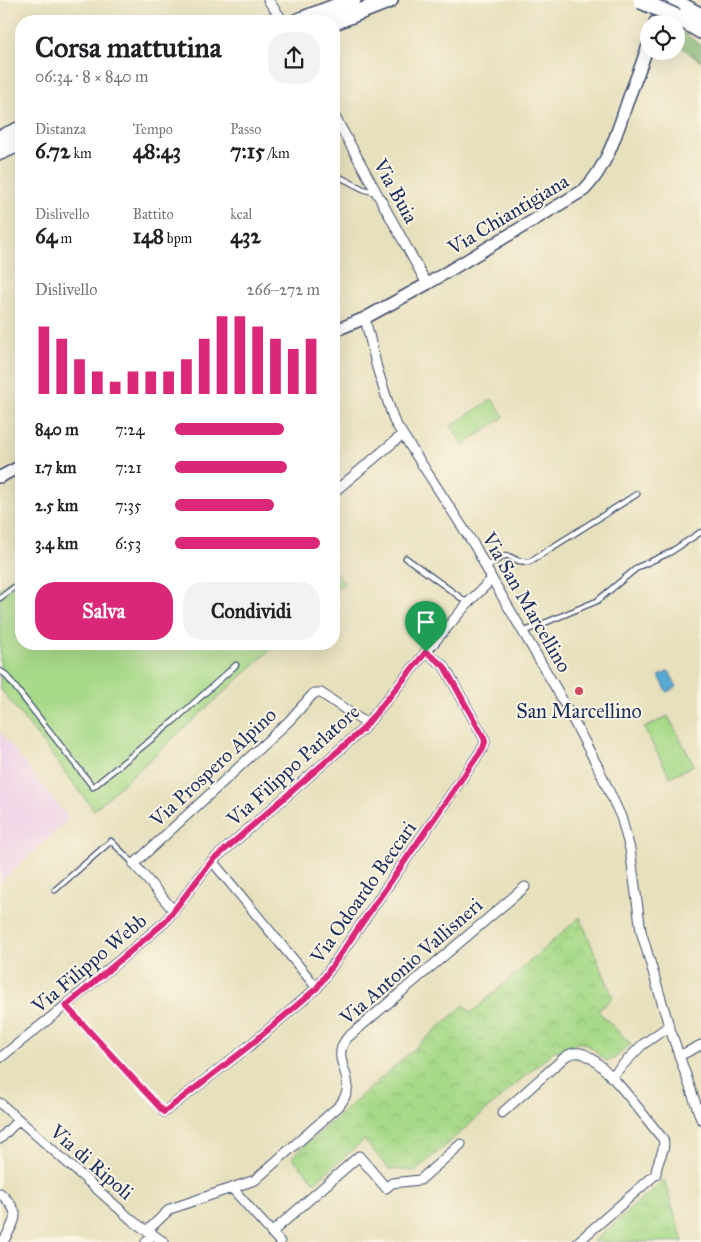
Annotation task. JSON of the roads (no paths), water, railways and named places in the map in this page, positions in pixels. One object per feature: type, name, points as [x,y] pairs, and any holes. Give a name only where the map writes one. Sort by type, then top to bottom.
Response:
[{"type":"highway","points":[[314,15],[353,0]]},
{"type":"highway","points":[[340,20],[390,0]]},
{"type":"highway","points":[[640,0],[678,8],[701,16]]},
{"type":"highway","points":[[678,8],[701,31]]},
{"type":"highway","points":[[0,138],[15,132]]},
{"type":"highway","points":[[0,152],[15,146]]},
{"type":"street","points":[[268,0],[279,15]]},
{"type":"street","name":"Via Chiantigiana","points":[[340,328],[365,318],[427,284],[572,199],[584,190],[592,182],[604,161],[643,60]]},
{"type":"street","name":"Via Buia","points":[[340,126],[427,284]]},
{"type":"street","name":"Via San Marcellino","points":[[365,318],[376,368],[394,421],[468,533],[597,765],[621,817],[630,850],[641,931],[669,1026],[701,1119]]},
{"type":"street","points":[[340,487],[402,435]]},
{"type":"street","points":[[0,477],[15,469]]},
{"type":"street","name":"Via Filippo Parlatore","points":[[174,911],[212,861],[367,724],[468,603],[492,579]]},
{"type":"street","name":"Via Odoardo Beccari","points":[[164,1112],[248,1047],[317,988],[485,742],[444,666],[426,652]]},
{"type":"street","name":"Via Prospero Alpino","points":[[134,864],[289,721],[314,693],[321,693],[367,724]]},
{"type":"street","points":[[212,861],[317,988]]},
{"type":"street","points":[[134,864],[174,911]]},
{"type":"street","name":"Via Antonio Vallisneri","points":[[146,1242],[150,1232],[170,1209],[255,1180],[344,1100],[348,1088],[340,1052],[347,1038],[525,887]]},
{"type":"street","name":"Via Filippo Webb","points":[[0,1058],[150,936],[174,911]]},
{"type":"street","points":[[611,1077],[642,1045],[669,1026]]},
{"type":"street","points":[[679,1056],[701,1045]]},
{"type":"street","points":[[502,1113],[568,1054],[579,1053],[588,1056],[611,1077],[663,1139],[664,1148],[656,1165],[656,1174],[578,1242]]},
{"type":"street","name":"Via di Ripoli","points":[[0,1103],[134,1222],[164,1242]]},
{"type":"street","points":[[0,1139],[18,1120]]},
{"type":"street","points":[[271,1233],[359,1156],[386,1188],[392,1182],[420,1180],[461,1144]]},
{"type":"street","points":[[232,1188],[280,1242]]},
{"type":"street","points":[[0,1193],[11,1203],[15,1213],[14,1221],[3,1242]]},
{"type":"lane","points":[[340,177],[363,189],[377,193]]},
{"type":"lane","points":[[486,567],[506,556],[519,561],[529,562],[637,494]]},
{"type":"lane","points":[[523,632],[597,601],[638,567],[669,553],[701,532]]},
{"type":"lane","points":[[406,558],[468,603]]},
{"type":"lane","points":[[0,598],[15,587]]},
{"type":"lane","points":[[0,671],[5,674],[93,787],[175,720],[236,665]]},
{"type":"lane","points":[[55,890],[111,841],[134,864]]},
{"type":"lane","points":[[66,1006],[164,1112]]},
{"type":"water","points":[[669,671],[677,687],[667,692],[659,676]]},
{"type":"place","name":"San Marcellino","points":[[579,691]]}]
